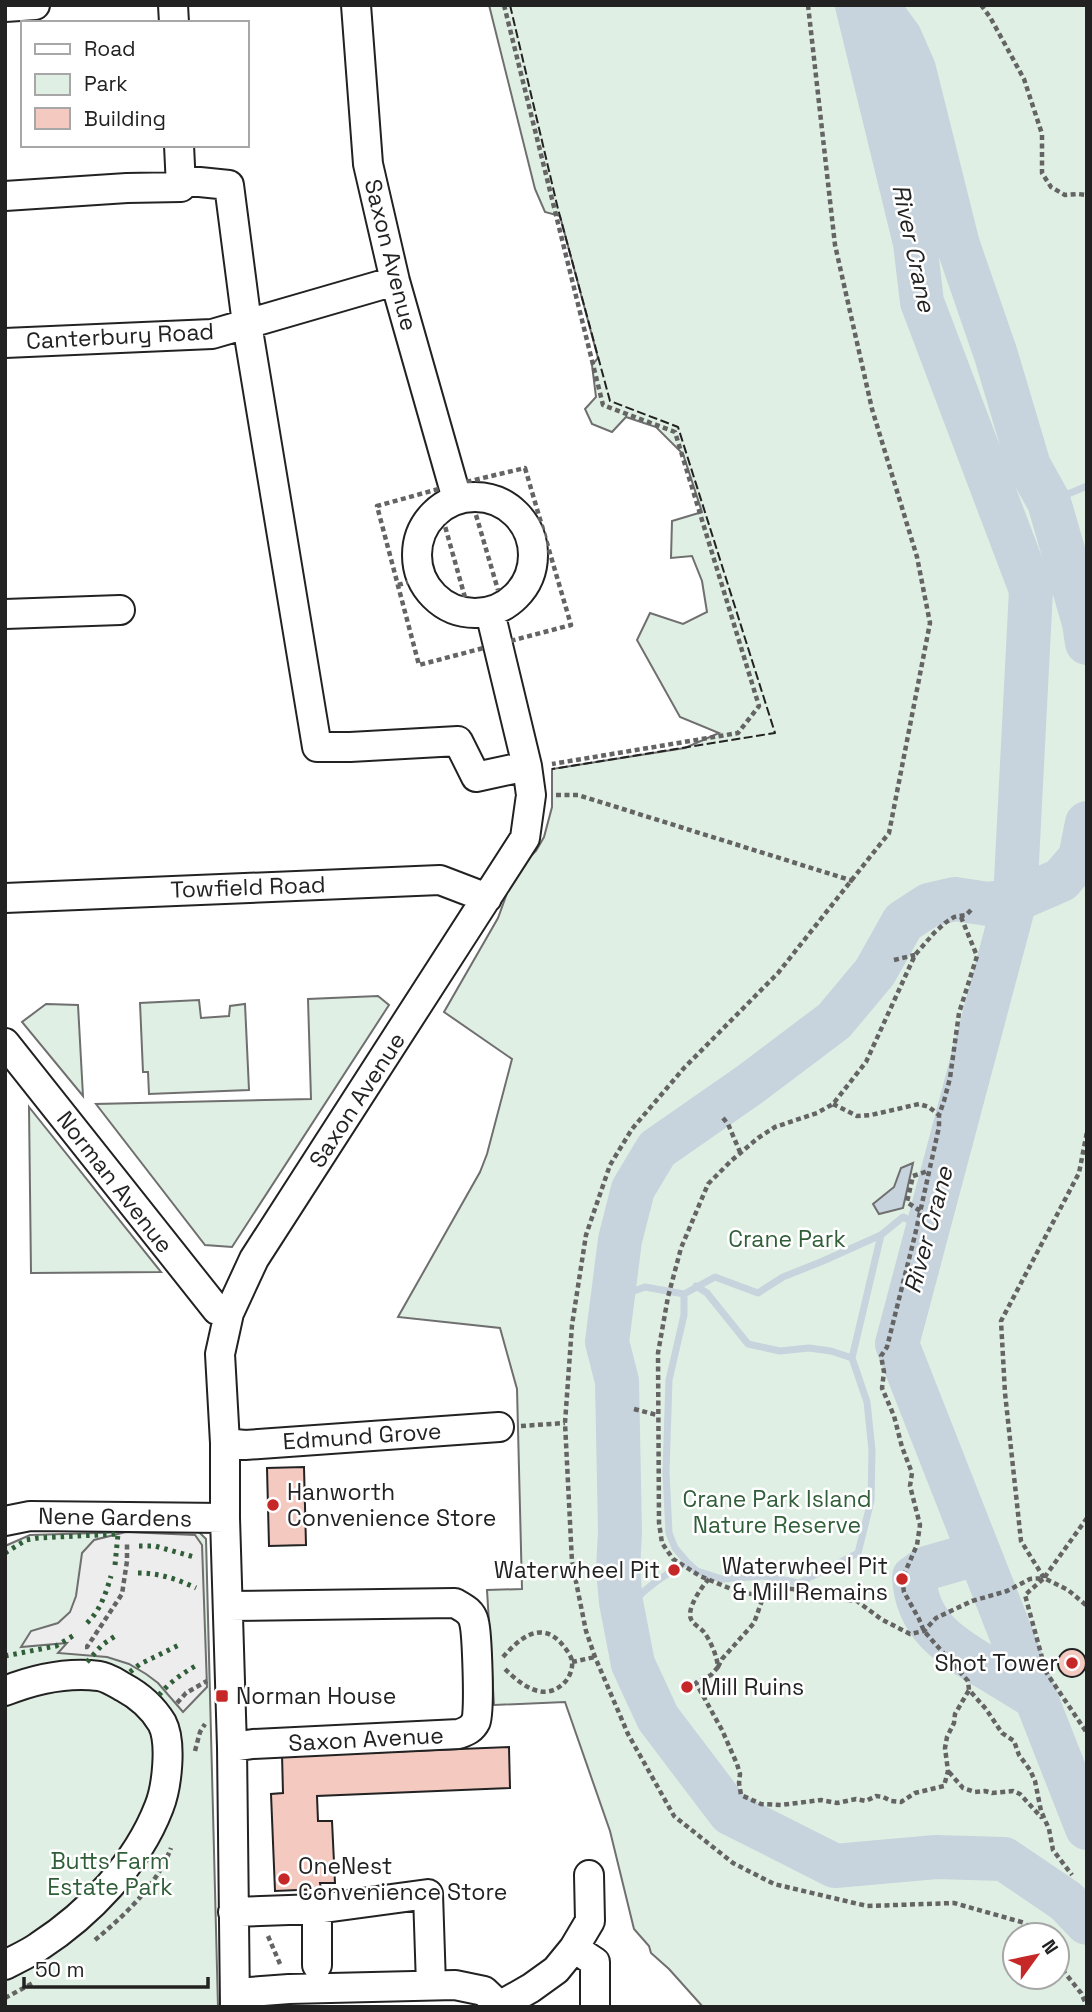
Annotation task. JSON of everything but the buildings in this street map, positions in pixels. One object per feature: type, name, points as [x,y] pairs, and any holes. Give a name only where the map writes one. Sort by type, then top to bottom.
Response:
[{"type":"street","points":[[5,7],[35,5]]},
{"type":"street","name":"Saxon Avenue","points":[[356,5],[368,164],[396,281],[455,497]]},
{"type":"street","points":[[5,196],[180,187],[178,147]]},
{"type":"street","points":[[180,180],[229,185],[247,324],[317,747],[457,741],[476,777],[527,766]]},
{"type":"street","name":"Canterbury Road","points":[[5,343],[212,334],[396,281]]},
{"type":"street","points":[[455,497],[494,499],[511,508],[524,522],[532,539],[539,542],[530,576],[521,592],[487,611],[450,608],[410,582],[417,561],[418,541],[426,523],[455,497]]},
{"type":"street","points":[[5,614],[120,610]]},
{"type":"street","name":"Saxon Avenue","points":[[235,2000],[225,1443],[220,1354],[229,1313],[254,1259],[525,838],[531,795],[527,766],[498,645],[487,611]]},
{"type":"street","name":"Towfield Road","points":[[5,898],[440,880],[488,898]]},
{"type":"street","name":"Norman Avenue","points":[[5,1043],[217,1310],[229,1313]]},
{"type":"street","name":"Edmund Grove","points":[[225,1443],[245,1445],[499,1427]]},
{"type":"street","name":"Nene Gardens","points":[[5,1521],[30,1516],[225,1518]]},
{"type":"street","name":"Saxon Avenue","points":[[228,1606],[455,1603],[467,1609],[474,1621],[477,1663],[478,1719],[471,1730],[459,1734],[232,1747]]},
{"type":"street","points":[[5,1691],[57,1676],[102,1676],[134,1692],[150,1707],[163,1724],[167,1749],[167,1774],[160,1806],[145,1836],[122,1871],[72,1922],[37,1948],[5,1965]]},
{"type":"street","points":[[235,2000],[289,1989],[431,1984],[455,1985],[484,1991],[501,2006],[556,1970],[574,1948],[590,1921],[589,1875]]},
{"type":"street","points":[[233,1912],[317,1909],[428,1894],[431,1984]]},
{"type":"street","points":[[317,1909],[317,1965]]},
{"type":"street","points":[[574,1948],[595,1962],[595,2007]]},
{"type":"path","points":[[504,5],[603,405],[675,432],[759,706],[738,733],[527,766]]},
{"type":"path","points":[[808,5],[835,245],[872,409],[918,557],[930,623],[890,833],[778,973],[684,1069],[632,1129],[610,1165],[586,1235],[572,1325],[565,1423],[572,1562],[586,1631],[595,1657],[628,1734],[674,1816],[733,1863],[774,1884],[867,1906],[954,1903],[1018,1921]]},
{"type":"path","points":[[981,5],[1024,79],[1042,134],[1042,173],[1051,187],[1065,195],[1087,195]]},
{"type":"path","points":[[525,468],[539,542],[571,625],[419,665],[410,582],[377,506],[455,497],[525,468]]},
{"type":"path","points":[[455,497],[487,611]]},
{"type":"path","points":[[455,497],[487,611]]},
{"type":"path","points":[[531,795],[579,795],[853,881]]},
{"type":"path","points":[[764,1595],[741,1593],[690,1570],[669,1555],[662,1543],[659,1523],[658,1353],[668,1297],[681,1248],[708,1184],[740,1152],[775,1127],[833,1104],[866,1062],[915,955],[945,923],[954,916],[966,915],[971,910]]},
{"type":"path","points":[[961,917],[977,956],[959,1013],[950,1077],[939,1115],[939,1127],[920,1211],[887,1347],[881,1356],[884,1372],[882,1388],[912,1473],[911,1494],[920,1525],[917,1545],[902,1578],[904,1592],[925,1630],[968,1681],[969,1689],[1002,1733],[1014,1741],[1035,1781],[1053,1850],[1072,1875]]},
{"type":"path","points":[[894,961],[915,955]]},
{"type":"path","points":[[833,1104],[857,1116],[919,1104],[929,1107],[939,1115]]},
{"type":"path","points":[[723,1118],[740,1152]]},
{"type":"path","points":[[1044,1578],[1021,1541],[1005,1393],[1001,1321],[1079,1173],[1087,1132]]},
{"type":"path","points":[[920,1211],[907,1202],[913,1176],[929,1171]]},
{"type":"path","points":[[634,1409],[657,1415]]},
{"type":"path","points":[[499,1427],[565,1423]]},
{"type":"path","points":[[1087,1518],[1044,1578],[1025,1595],[1046,1672],[1087,1733]]},
{"type":"path","points":[[75,1648],[87,1647],[122,1594],[127,1539]]},
{"type":"path","points":[[969,1689],[955,1714],[947,1737],[945,1748],[948,1771],[944,1786],[915,1793],[901,1802],[876,1796],[866,1801],[856,1799],[837,1803],[821,1800],[781,1805],[761,1804],[741,1795],[737,1764],[696,1683],[711,1675],[754,1623],[764,1595],[770,1590],[780,1588],[830,1592],[847,1600],[857,1601],[881,1619],[910,1634],[925,1630],[936,1618],[972,1601],[1000,1593],[1030,1579],[1044,1578],[1068,1590],[1087,1606]]},
{"type":"path","points":[[709,1579],[699,1591],[690,1614],[691,1621],[705,1633],[718,1660],[718,1667]]},
{"type":"path","points":[[542,1632],[554,1635],[572,1662],[569,1677],[561,1686],[550,1692],[521,1685],[497,1662],[516,1642],[528,1635],[542,1632]]},
{"type":"path","points":[[572,1662],[595,1657]]},
{"type":"path","points":[[160,1722],[186,1693],[215,1676]]},
{"type":"path","points":[[948,1771],[963,1788],[992,1793],[1013,1791],[1020,1794],[1045,1820]]},
{"type":"path","points":[[262,1912],[262,1921],[286,1975],[289,1989]]},
{"type":"path","points":[[1071,1980],[1082,1993],[1087,2006]]},
{"type":"green space","name":"Crane Park","points":[[489,5],[1087,5],[1087,2007],[703,2007],[651,1953],[649,1946],[634,1929],[610,1831],[565,1702],[494,1705],[487,1590],[522,1589],[517,1389],[500,1328],[398,1317],[480,1172],[512,1059],[444,1012],[498,918],[515,871],[536,851],[544,837],[552,807],[552,769],[685,748],[719,733],[680,717],[637,640],[650,613],[683,624],[707,612],[702,581],[692,556],[671,558],[672,521],[702,512],[683,454],[656,427],[626,417],[612,432],[592,424],[585,409],[596,397],[592,365],[598,358],[560,216],[545,212],[535,189]]},
{"type":"green space","points":[[378,996],[389,1005],[232,1247],[205,1245],[96,1104],[311,1099],[308,999]]},
{"type":"green space","points":[[199,1000],[201,1018],[229,1016],[230,1006],[245,1004],[249,1090],[149,1094],[148,1072],[143,1072],[140,1003]]},
{"type":"green space","points":[[46,1004],[78,1005],[83,1096],[22,1022]]},
{"type":"green space","points":[[29,1107],[161,1272],[31,1273]]},
{"type":"green space","name":"Butts Farm Estate Park","points":[[197,1530],[206,1539],[218,2007],[5,2007],[5,1546],[30,1535]]},
{"type":"shaded area","points":[[913,1163],[903,1208],[879,1214],[873,1204],[894,1187],[901,1168]]},
{"type":"shaded area","points":[[126,1532],[195,1535],[202,1545],[207,1687],[183,1712],[158,1683],[129,1664],[107,1657],[58,1653],[67,1643],[21,1647],[31,1631],[58,1623],[70,1612],[76,1596],[82,1553],[94,1540]]},
{"type":"shaded area","points":[[1087,1891],[1087,1938],[1062,1906]]},
{"type":"waterway","name":"River Crane","points":[[857,5],[915,243],[922,302],[1031,590],[1015,900],[897,1344],[1087,1828]]},
{"type":"waterway","name":"River Crane","points":[[871,5],[886,18],[900,37],[914,69],[958,245],[996,355],[1029,466],[1049,502],[1084,623],[1087,643]]},
{"type":"waterway","points":[[1049,502],[1087,486]]},
{"type":"waterway","points":[[1087,823],[1080,858],[1061,880],[1015,900],[988,904],[955,899],[929,905],[903,922],[875,972],[834,1021],[657,1149],[633,1189],[620,1240],[607,1342],[617,1381],[620,1532],[618,1570],[633,1664],[658,1718],[730,1813],[835,1866],[936,1857],[1004,1859],[1066,1901],[1087,1923]]},
{"type":"waterway","points":[[612,1299],[645,1287],[684,1294],[715,1277],[758,1293],[783,1277],[881,1235],[903,1217],[915,1223]]},
{"type":"waterway","points":[[624,1611],[653,1584],[687,1562],[697,1571],[722,1579],[764,1576],[799,1583],[858,1553],[871,1501],[872,1450],[867,1402],[852,1358],[881,1235]]},
{"type":"waterway","points":[[696,1286],[707,1293],[748,1344],[780,1351],[809,1348],[852,1358]]},
{"type":"waterway","points":[[684,1294],[684,1315],[669,1380],[666,1472],[669,1533],[675,1548],[687,1562]]},
{"type":"waterway","name":"River Crane","points":[[979,1553],[927,1568],[914,1577],[921,1608],[946,1641],[1035,1697]]},
{"type":"hedge","points":[[5,1553],[26,1540],[118,1534],[115,1565]]},
{"type":"hedge","points":[[139,1546],[155,1546],[194,1557]]},
{"type":"hedge","points":[[138,1573],[168,1577],[196,1588]]},
{"type":"hedge","points":[[87,1623],[99,1607],[111,1576]]},
{"type":"hedge","points":[[5,1656],[56,1646],[76,1634]]},
{"type":"hedge","points":[[87,1662],[102,1645],[118,1634]]},
{"type":"hedge","points":[[130,1672],[140,1664],[181,1644]]},
{"type":"hedge","points":[[159,1695],[199,1664]]},
{"type":"fence","points":[[510,5],[558,209],[610,401],[678,427],[775,733],[552,769]]},
{"type":"place","name":"Hanworth Convenience Store","points":[[273,1505]]},
{"type":"place","name":"Waterwheel Pit","points":[[674,1570]]},
{"type":"place","name":"Waterwheel Pit & Mill Remains","points":[[902,1579]]},
{"type":"place","name":"Shot Tower","points":[[1072,1663]]},
{"type":"place","name":"Mill Ruins","points":[[687,1687]]},
{"type":"place","name":"Norman House","points":[[222,1696]]},
{"type":"place","name":"OneNest Convenience Store","points":[[284,1879]]},
{"type":"park label","name":"Crane Park Island Nature Reserve","points":[[777,1512]]}]
